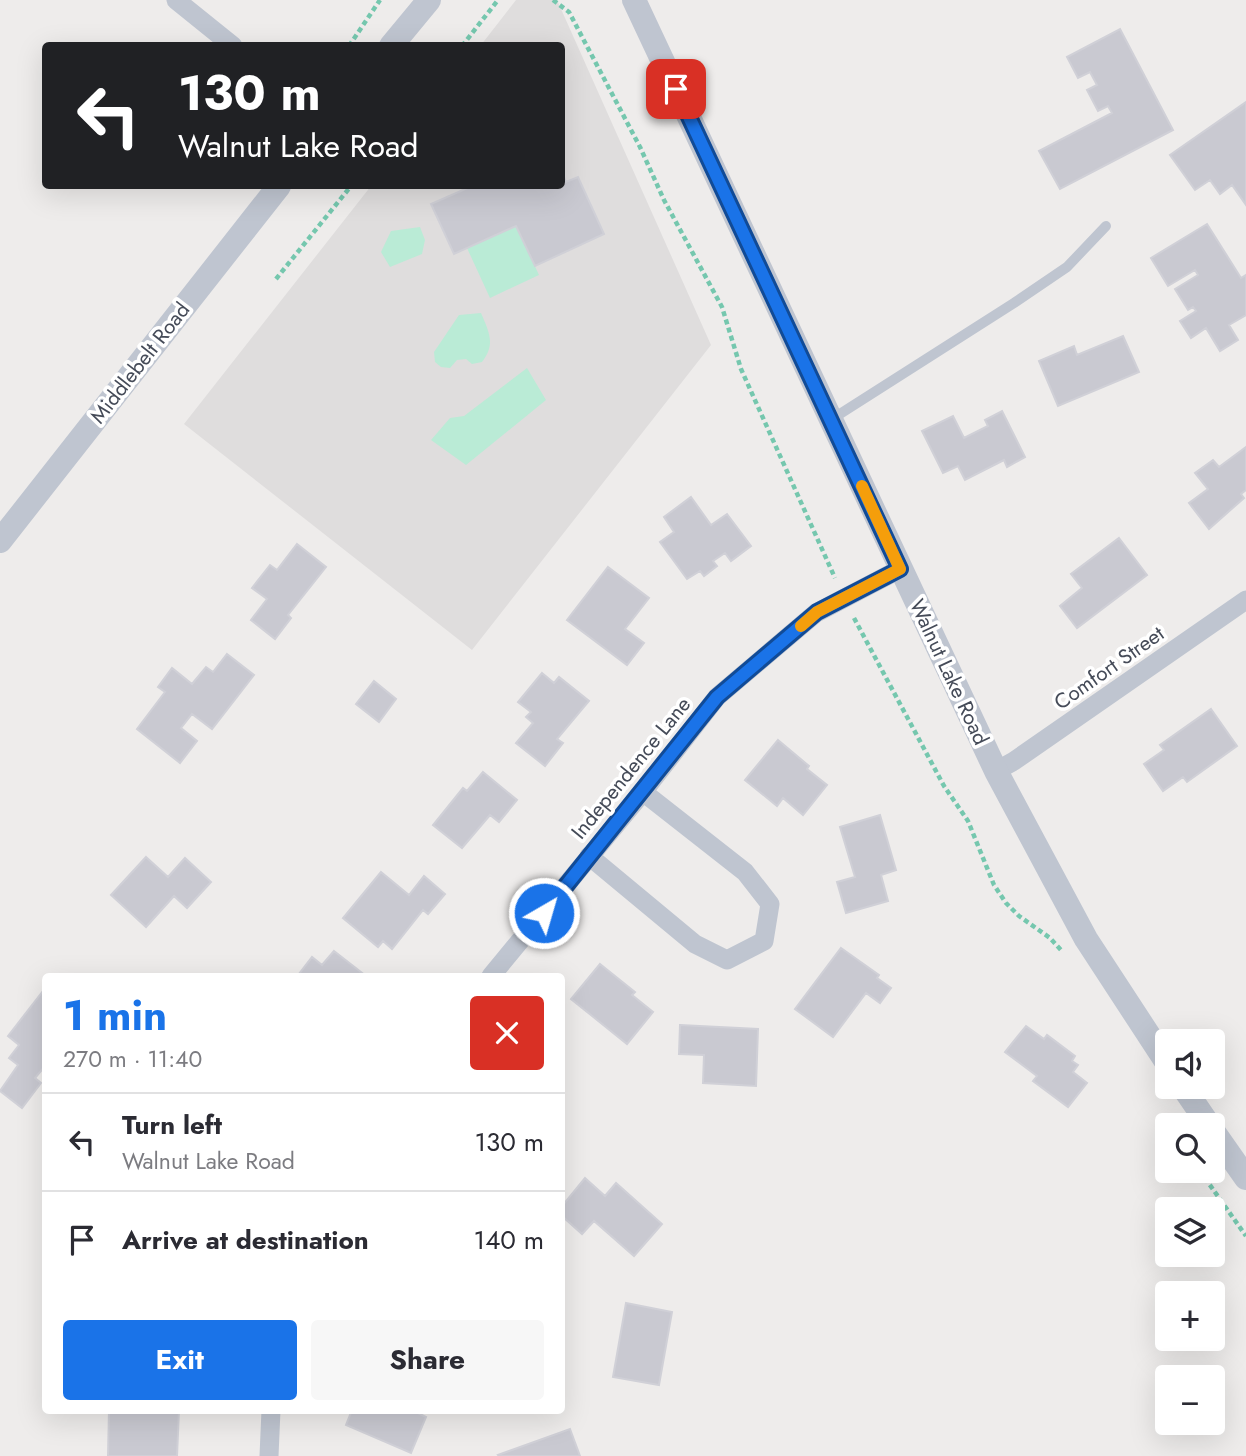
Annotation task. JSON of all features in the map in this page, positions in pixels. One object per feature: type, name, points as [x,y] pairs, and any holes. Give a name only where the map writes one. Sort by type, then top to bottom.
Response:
[{"type":"street","points":[[176,0],[228,42]]},
{"type":"street","points":[[394,42],[429,0]]},
{"type":"street","name":"Walnut Lake Road","points":[[634,0],[996,771],[1086,939],[1155,1045]]},
{"type":"street","name":"Middlebelt Road","points":[[0,541],[277,189]]},
{"type":"street","name":"Independence Lane","points":[[493,973],[643,792],[717,697],[817,612],[900,569]]},
{"type":"street","name":"Comfort Street","points":[[996,771],[1025,754],[1246,600]]},
{"type":"street","points":[[589,856],[695,944],[727,960],[764,941],[770,904],[746,872],[643,792]]},
{"type":"street","points":[[1225,1148],[1246,1178]]},
{"type":"street","points":[[269,1456],[271,1414]]},
{"type":"lane","points":[[831,419],[1067,267],[1106,226]]},
{"type":"path","points":[[352,42],[380,0]]},
{"type":"path","points":[[465,42],[498,0]]},
{"type":"path","points":[[276,279],[349,189]]},
{"type":"path","points":[[1208,1183],[1246,1236]]},
{"type":"shaded area","points":[[516,0],[557,0],[711,345],[472,650],[184,424],[369,189],[565,189],[565,42],[483,42]]},
{"type":"green space","points":[[516,226],[539,275],[490,298],[467,248]]},
{"type":"green space","points":[[420,227],[425,240],[422,254],[390,267],[381,252],[391,231]]},
{"type":"green space","points":[[481,313],[489,332],[490,344],[482,362],[472,364],[466,359],[457,360],[450,368],[441,367],[435,362],[434,352],[459,315]]},
{"type":"green space","points":[[527,368],[546,400],[466,465],[431,440],[450,418],[464,416]]},
{"type":"building","points":[[1120,29],[1173,130],[1060,189],[1039,151],[1112,113],[1108,106],[1098,111],[1087,90],[1097,85],[1090,72],[1078,78],[1067,57]]},
{"type":"building","points":[[1246,102],[1246,205],[1232,185],[1220,194],[1210,180],[1195,190],[1170,155]]},
{"type":"building","points":[[578,177],[604,234],[535,266],[516,226],[454,254],[431,204],[465,189],[565,189],[565,180],[566,182]]},
{"type":"building","points":[[1207,224],[1241,278],[1246,275],[1246,315],[1229,325],[1238,340],[1220,351],[1206,328],[1191,338],[1180,321],[1196,311],[1193,307],[1188,310],[1175,289],[1198,275],[1195,270],[1168,286],[1151,258]]},
{"type":"building","points":[[1123,336],[1139,372],[1058,406],[1039,361],[1074,346],[1077,355]]},
{"type":"building","points":[[1002,411],[1025,457],[1007,467],[1004,460],[965,480],[958,466],[943,473],[922,431],[953,416],[964,438],[988,426],[985,420]]},
{"type":"building","points":[[1246,447],[1246,490],[1241,494],[1244,498],[1209,529],[1189,503],[1208,489],[1195,473],[1213,460],[1219,467]]},
{"type":"building","points":[[691,497],[711,525],[727,514],[751,546],[731,561],[725,553],[713,561],[717,566],[704,576],[700,571],[687,579],[660,542],[674,532],[664,517]]},
{"type":"building","points":[[1119,538],[1147,575],[1077,628],[1060,606],[1082,588],[1071,574]]},
{"type":"building","points":[[297,544],[326,567],[288,615],[291,618],[275,639],[251,620],[267,599],[252,588],[270,565],[277,570]]},
{"type":"building","points":[[608,567],[649,598],[625,629],[644,643],[627,665],[567,620]]},
{"type":"building","points":[[227,654],[254,675],[212,729],[192,714],[181,728],[197,741],[180,763],[137,729],[165,692],[158,687],[172,668],[192,684],[206,667],[213,672]]},
{"type":"building","points":[[542,673],[554,683],[559,677],[589,701],[557,739],[563,743],[545,766],[516,743],[533,723],[526,717],[531,712],[518,702]]},
{"type":"building","points":[[374,681],[396,699],[379,722],[356,704]]},
{"type":"building","points":[[1211,709],[1237,746],[1187,782],[1183,777],[1163,791],[1144,764],[1164,750],[1160,745]]},
{"type":"building","points":[[778,740],[827,785],[803,815],[783,798],[777,806],[745,780]]},
{"type":"building","points":[[483,772],[517,800],[499,822],[490,815],[462,848],[433,825],[463,788],[467,791]]},
{"type":"building","points":[[880,815],[896,870],[881,875],[888,901],[846,913],[837,882],[855,877],[840,827]]},
{"type":"building","points":[[146,857],[168,877],[185,858],[211,882],[187,908],[174,896],[146,927],[111,895]]},
{"type":"building","points":[[381,872],[409,895],[424,876],[445,894],[428,914],[423,910],[392,949],[383,941],[378,947],[343,918]]},
{"type":"building","points":[[841,948],[879,975],[877,978],[891,988],[880,1003],[866,993],[833,1037],[795,1009]]},
{"type":"building","points":[[334,951],[362,973],[300,973],[312,957],[322,965]]},
{"type":"building","points":[[600,964],[635,992],[632,995],[653,1012],[627,1044],[571,999]]},
{"type":"building","points":[[42,992],[42,1070],[35,1078],[41,1083],[22,1108],[0,1091],[18,1065],[9,1058],[19,1045],[8,1036]]},
{"type":"building","points":[[680,1025],[758,1029],[756,1086],[703,1083],[704,1055],[679,1054]]},
{"type":"building","points":[[1026,1026],[1044,1039],[1047,1035],[1075,1056],[1072,1061],[1078,1065],[1073,1072],[1087,1083],[1068,1107],[1033,1081],[1037,1076],[1005,1052]]},
{"type":"building","points":[[585,1178],[605,1196],[616,1183],[662,1224],[634,1256],[594,1221],[582,1234],[565,1219],[565,1202]]},
{"type":"building","points":[[626,1303],[672,1312],[659,1385],[613,1377]]},
{"type":"building","points":[[109,1414],[179,1414],[177,1456],[108,1456]]},
{"type":"building","points":[[350,1414],[420,1414],[426,1417],[411,1453],[346,1425]]},
{"type":"building","points":[[570,1429],[580,1456],[498,1455]]},
{"type":"slow traffic","points":[[801,626],[817,612],[900,569],[862,486]]},
{"type":"route","points":[[544,913],[717,697],[817,612],[900,569],[676,89]]}]
